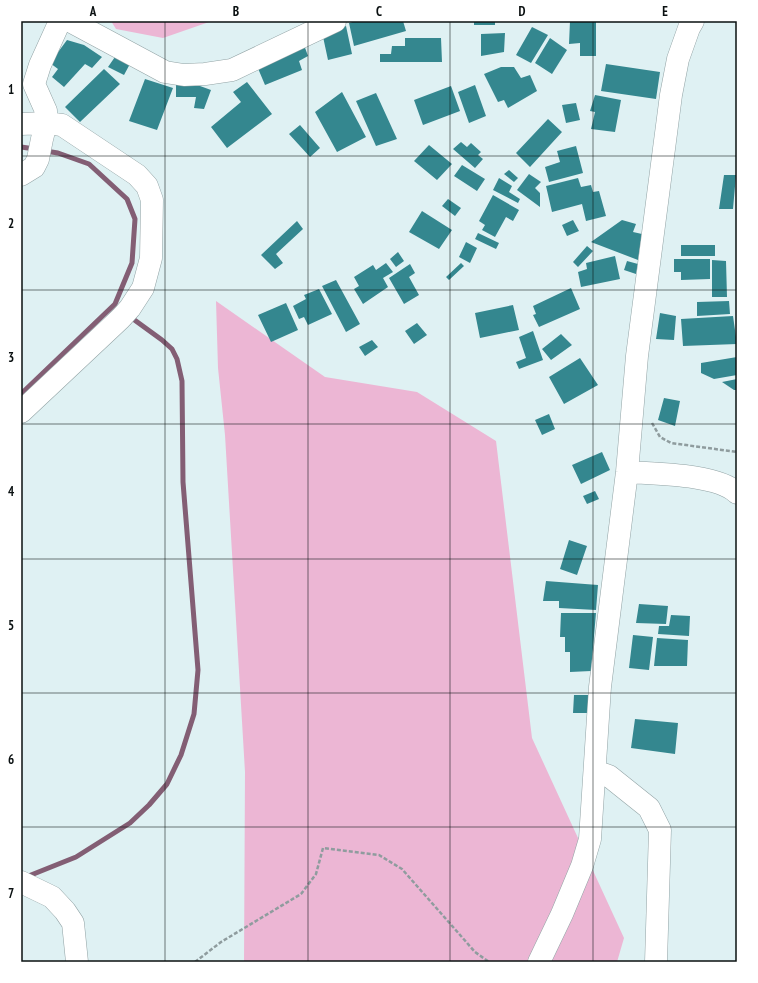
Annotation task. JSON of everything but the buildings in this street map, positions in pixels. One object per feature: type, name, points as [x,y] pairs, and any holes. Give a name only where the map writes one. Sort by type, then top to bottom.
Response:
[{"type":"street","points":[[34,154],[46,111],[34,84],[40,65],[60,21]]},
{"type":"street","points":[[70,21],[165,72],[184,74],[204,74],[232,70],[335,21]]},
{"type":"street","points":[[540,962],[582,866],[590,839],[600,687],[627,472],[637,356],[671,95],[678,59],[689,28],[694,21]]},
{"type":"street","points":[[21,124],[34,154]]},
{"type":"street","points":[[21,412],[126,313],[143,288],[152,258],[152,200],[148,186],[137,175],[62,125],[34,154]]},
{"type":"street","points":[[627,472],[696,478],[718,483],[737,494]]},
{"type":"street","points":[[595,772],[609,776],[650,808],[660,830],[656,962]]},
{"type":"street","points":[[22,883],[52,898],[66,911],[73,923],[77,962]]},
{"type":"path","points":[[651,418],[653,426],[660,437],[671,443],[737,452]]},
{"type":"path","points":[[195,962],[221,942],[301,894],[316,874],[323,848],[379,855],[402,869],[476,952],[489,962]]},
{"type":"shaded area","points":[[111,21],[212,21],[163,38],[116,29]]},
{"type":"shaded area","points":[[216,301],[325,377],[417,392],[496,441],[532,738],[624,938],[617,962],[244,962],[245,772],[225,435],[218,368]]},
{"type":"waterway","points":[[21,147],[35,149]]},
{"type":"waterway","points":[[21,394],[115,304],[132,263],[135,219],[127,199],[89,164],[58,153],[45,151]]},
{"type":"waterway","points":[[26,877],[76,857],[130,823],[149,805],[167,784],[181,755],[194,714],[198,670],[183,482],[182,381],[177,359],[172,349],[129,316]]}]
